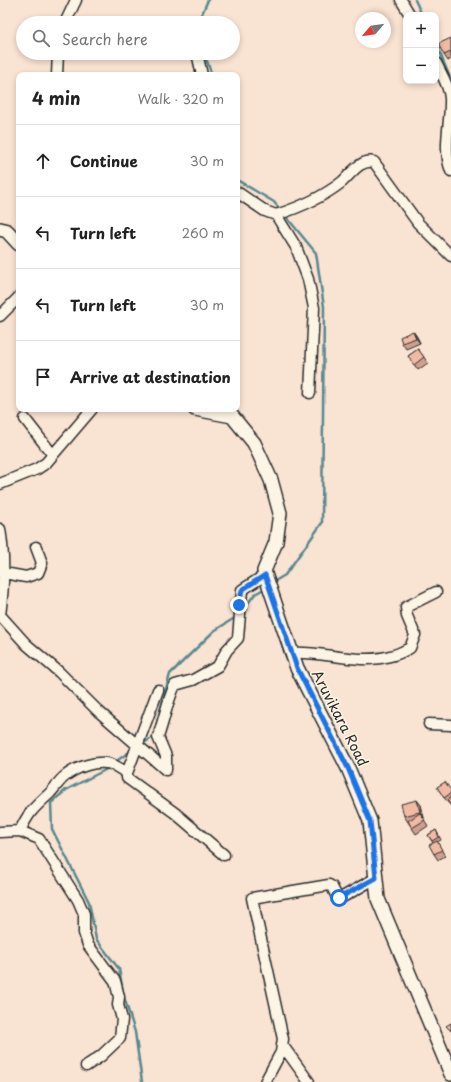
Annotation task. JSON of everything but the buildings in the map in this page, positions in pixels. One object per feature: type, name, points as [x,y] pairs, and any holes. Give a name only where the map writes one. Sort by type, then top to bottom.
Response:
[{"type":"main road","points":[[0,229],[7,231],[16,241]]},
{"type":"main road","points":[[211,412],[232,416],[254,443],[271,480],[280,513],[276,542],[264,572],[265,575]]},
{"type":"main road","name":"Aruvikara Road","points":[[265,575],[297,668],[348,768],[370,821],[378,899],[451,1074]]},
{"type":"street","points":[[68,16],[76,0]]},
{"type":"street","points":[[401,0],[408,12]]},
{"type":"street","points":[[57,72],[58,60]]},
{"type":"street","points":[[199,60],[201,72]]},
{"type":"street","points":[[439,69],[448,87],[450,98],[447,159],[451,171]]},
{"type":"street","points":[[276,216],[325,193],[342,182],[365,162],[374,162],[378,165],[401,201],[418,223],[451,256]]},
{"type":"street","points":[[240,194],[265,211],[276,216],[296,247],[308,279],[314,308],[310,393]]},
{"type":"street","points":[[0,316],[16,300]]},
{"type":"street","points":[[0,484],[37,469],[46,463],[89,412]]},
{"type":"street","points":[[25,419],[53,455]]},
{"type":"street","points":[[0,529],[4,552],[4,572],[0,615],[26,644],[166,770],[166,756],[158,737],[167,703],[175,685],[193,680],[218,666],[227,650],[238,638],[240,621],[239,605],[242,590],[265,575]]},
{"type":"street","points":[[4,572],[26,577],[38,573],[42,563],[36,547]]},
{"type":"street","points":[[292,653],[307,652],[369,659],[390,656],[410,648],[415,634],[407,616],[406,607],[436,592]]},
{"type":"street","points":[[158,690],[127,773],[128,780],[175,813],[224,855]]},
{"type":"street","points":[[429,724],[451,725]]},
{"type":"street","points":[[20,831],[28,815],[36,804],[73,770],[101,762],[112,764],[127,773]]},
{"type":"street","points":[[0,832],[20,831],[39,839],[81,907],[84,914],[84,933],[88,945],[112,976],[117,988],[118,1005],[122,1019],[120,1038],[101,1056],[86,1066]]},
{"type":"street","points":[[265,1082],[283,1046],[283,1039],[262,936],[252,898],[329,885],[332,886],[337,896],[341,898],[376,878]]},
{"type":"street","points":[[283,1046],[309,1082]]},
{"type":"waterway","points":[[201,16],[208,0]]},
{"type":"waterway","points":[[415,0],[421,12]]},
{"type":"waterway","points":[[438,48],[451,80]]},
{"type":"waterway","points":[[207,60],[211,72]]},
{"type":"waterway","points":[[240,182],[274,202],[278,207]]},
{"type":"waterway","points":[[275,581],[285,575],[322,523],[324,307],[316,253],[288,219]]},
{"type":"waterway","points":[[245,607],[255,594],[262,590]]},
{"type":"waterway","points":[[144,743],[153,737],[170,674],[214,631],[236,617]]},
{"type":"waterway","points":[[118,760],[132,750]]},
{"type":"waterway","points":[[107,769],[66,790],[51,803],[52,829],[89,902],[96,939],[119,969],[124,997],[135,1032],[142,1082]]},
{"type":"route","points":[[239,605],[242,590],[265,575],[297,668],[348,768],[370,821],[376,878],[339,898]]}]
